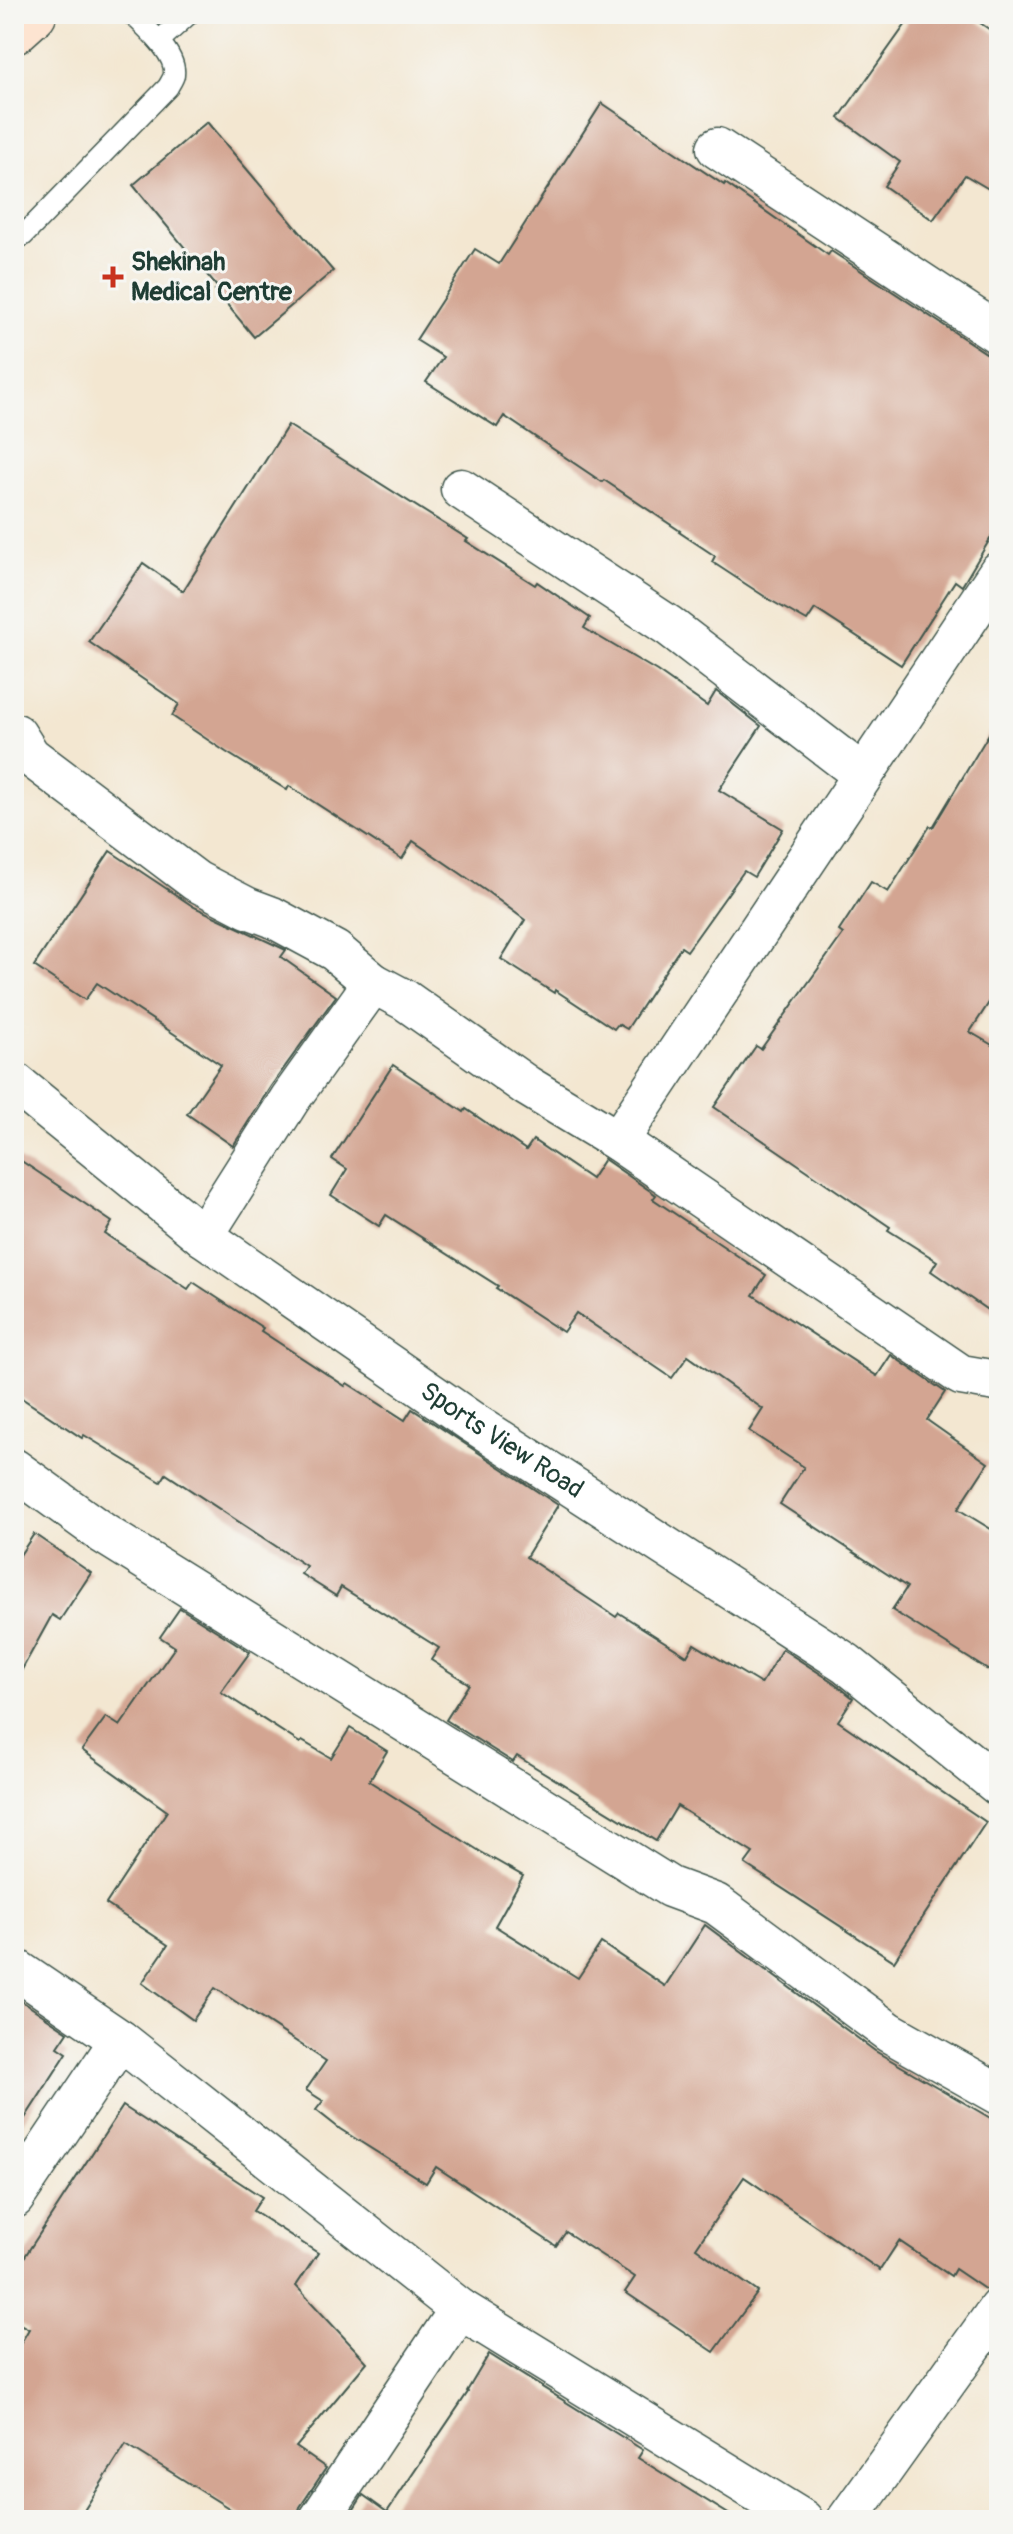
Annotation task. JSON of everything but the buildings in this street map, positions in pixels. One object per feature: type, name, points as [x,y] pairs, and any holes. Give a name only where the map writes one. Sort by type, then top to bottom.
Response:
[{"type":"main road","points":[[14,32],[34,14]]},
{"type":"street","points":[[717,148],[999,334]]},
{"type":"street","points":[[461,489],[669,626],[862,774]]},
{"type":"street","points":[[618,1141],[999,572]]},
{"type":"street","points":[[16,734],[30,756],[196,881],[335,951],[373,983],[405,1000],[527,1086],[618,1141],[961,1375],[996,1381],[999,1378]]},
{"type":"street","points":[[203,1236],[290,1099],[373,983]]},
{"type":"street","name":"Sports View Road","points":[[14,1082],[203,1236],[472,1422],[846,1663],[999,1786]]},
{"type":"street","points":[[14,1469],[104,1534],[670,1887],[716,1904],[889,2032],[999,2094]]},
{"type":"street","points":[[14,1968],[120,2040],[460,2309],[803,2520]]},
{"type":"street","points":[[14,2198],[120,2040]]},
{"type":"street","points":[[847,2520],[999,2308]]},
{"type":"street","points":[[319,2520],[460,2309]]},
{"type":"lane","points":[[23,236],[168,87],[174,75],[173,62],[159,41],[132,14]]},
{"type":"lane","points":[[159,41],[189,14]]},
{"type":"place","name":"Shekinah Medical Centre","points":[[113,277]]}]
